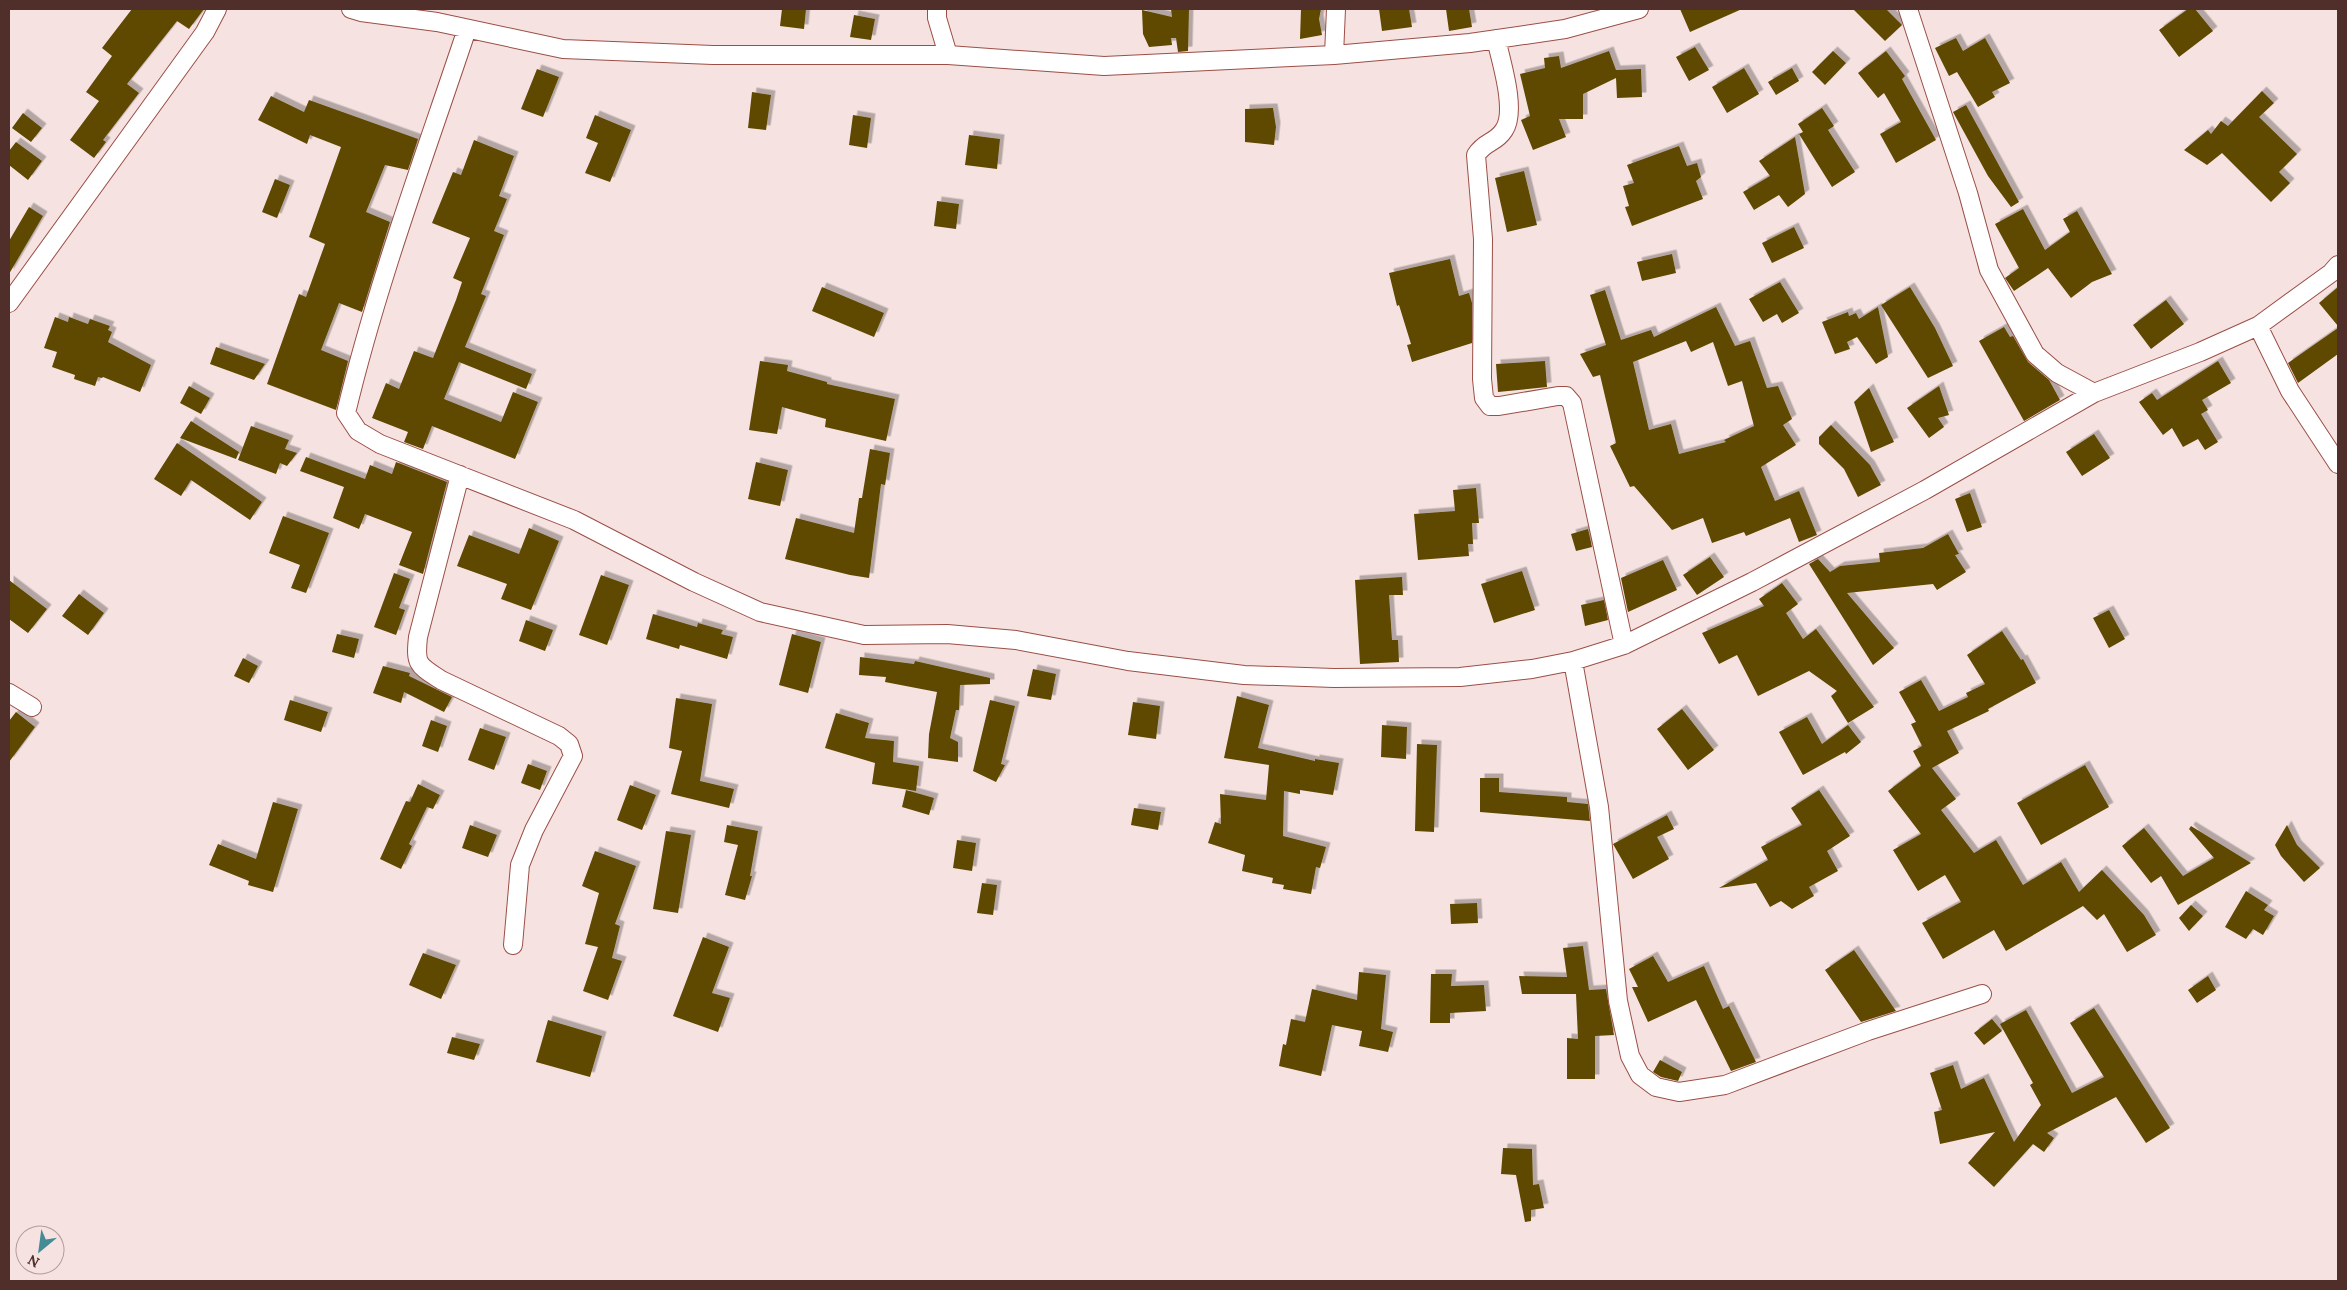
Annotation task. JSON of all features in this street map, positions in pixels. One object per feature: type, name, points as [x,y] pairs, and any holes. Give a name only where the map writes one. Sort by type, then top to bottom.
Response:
[{"type":"street","points":[[9,303],[205,32],[217,9]]},
{"type":"street","points":[[351,9],[467,29],[563,50],[713,55],[948,55],[1104,66],[1334,54],[1496,40],[1565,28],[1640,9]]},
{"type":"street","points":[[937,9],[937,18],[948,55]]},
{"type":"street","points":[[1334,54],[1336,9]]},
{"type":"street","points":[[1908,9],[1968,193],[1989,270],[2035,354],[2058,374],[2094,393]]},
{"type":"street","points":[[467,29],[382,288],[346,413],[358,431],[380,444],[574,520],[702,586],[760,612],[864,636],[947,634],[1016,640],[1128,661],[1244,676],[1334,678],[1460,677],[1532,669],[1573,661],[1624,645],[1752,582],[1925,490],[2094,393],[2200,352],[2258,326],[2330,273],[2338,265]]},
{"type":"street","points":[[1496,40],[1509,102],[1509,117],[1506,129],[1497,139],[1482,146],[1476,155],[1483,240],[1482,379],[1484,398],[1490,406],[1558,396],[1566,396],[1572,402],[1624,645]]},
{"type":"street","points":[[2258,326],[2290,391],[2338,464]]},
{"type":"street","points":[[460,475],[418,637],[416,657],[423,668],[441,680],[559,736],[569,744],[573,756],[534,830],[520,865],[513,945]]},
{"type":"street","points":[[1573,661],[1599,807],[1618,1001],[1630,1056],[1640,1075],[1656,1086],[1680,1092],[1725,1085],[1868,1031],[1982,994]]},
{"type":"street","points":[[9,693],[32,707]]},
{"type":"building","points":[[132,9],[204,9],[189,29],[177,21],[127,84],[139,93],[103,140],[106,142],[94,158],[70,140],[99,101],[86,92],[112,56],[102,48]]},
{"type":"building","points":[[782,9],[806,9],[804,29],[780,26]]},
{"type":"building","points":[[1171,9],[1189,9],[1188,51],[1178,52],[1176,38],[1171,38],[1172,45],[1149,47],[1143,34],[1142,10],[1172,17]]},
{"type":"building","points":[[1301,9],[1321,9],[1319,19],[1322,35],[1300,39]]},
{"type":"building","points":[[1379,9],[1409,9],[1412,27],[1382,31]]},
{"type":"building","points":[[1446,9],[1469,9],[1472,27],[1449,31]]},
{"type":"building","points":[[1680,9],[1742,9],[1690,32]]},
{"type":"building","points":[[1853,9],[1886,9],[1902,25],[1885,41]]},
{"type":"building","points":[[2188,9],[2195,9],[2213,31],[2179,57],[2159,30]]},
{"type":"building","points":[[854,15],[875,19],[871,40],[850,37]]},
{"type":"building","points":[[1956,38],[1963,51],[1985,38],[2010,83],[1992,92],[1995,97],[1978,107],[1957,72],[1949,76],[1935,48]]},
{"type":"building","points":[[1695,47],[1709,70],[1689,81],[1676,57]]},
{"type":"building","points":[[1609,51],[1616,70],[1641,69],[1642,97],[1617,98],[1616,78],[1583,94],[1583,119],[1559,119],[1566,137],[1533,150],[1521,120],[1530,116],[1520,74],[1545,68],[1544,58],[1559,56],[1561,68]]},
{"type":"building","points":[[1833,51],[1846,63],[1825,85],[1812,72]]},
{"type":"building","points":[[1886,51],[1905,76],[1902,79],[1936,140],[1896,163],[1880,134],[1901,122],[1884,93],[1878,98],[1858,73]]},
{"type":"building","points":[[1744,68],[1759,94],[1727,113],[1712,87]]},
{"type":"building","points":[[1792,68],[1799,81],[1776,95],[1768,82]]},
{"type":"building","points":[[537,69],[559,77],[543,117],[521,109]]},
{"type":"building","points":[[2262,91],[2274,103],[2259,117],[2297,154],[2279,172],[2290,183],[2271,202],[2222,153],[2207,165],[2184,150],[2208,130],[2211,134],[2221,121],[2228,126]]},
{"type":"building","points":[[752,92],[771,95],[766,130],[748,128]]},
{"type":"building","points":[[271,96],[304,112],[309,100],[418,139],[408,170],[385,165],[366,212],[390,222],[362,312],[339,303],[321,350],[348,361],[336,410],[267,384],[299,294],[306,297],[325,244],[309,237],[341,147],[310,135],[307,144],[258,120]]},
{"type":"building","points":[[1966,105],[2019,202],[2011,207],[1988,176],[1953,112]]},
{"type":"building","points":[[1273,108],[1276,127],[1274,145],[1245,142],[1245,109]]},
{"type":"building","points":[[1822,108],[1834,126],[1828,130],[1855,172],[1832,187],[1799,134],[1803,132],[1798,124]]},
{"type":"building","points":[[23,113],[42,128],[31,142],[12,128]]},
{"type":"building","points":[[595,115],[631,130],[610,182],[585,173],[598,143],[586,138]]},
{"type":"building","points":[[853,115],[871,118],[867,148],[849,145]]},
{"type":"building","points":[[969,135],[1000,139],[997,169],[965,165]]},
{"type":"building","points":[[1795,137],[1805,194],[1788,207],[1779,195],[1754,210],[1743,192],[1770,176],[1759,161]]},
{"type":"building","points":[[474,140],[514,156],[499,196],[507,199],[494,231],[504,235],[481,294],[486,296],[465,347],[532,374],[526,389],[459,362],[444,399],[501,422],[513,392],[538,402],[515,459],[432,426],[423,449],[404,442],[408,432],[372,418],[386,383],[399,389],[414,351],[433,358],[456,300],[462,282],[453,278],[470,238],[432,223],[453,172],[461,175]]},
{"type":"building","points":[[16,142],[42,161],[28,180],[9,165],[9,151]]},
{"type":"building","points":[[1679,146],[1687,166],[1697,163],[1701,177],[1696,181],[1703,199],[1632,226],[1625,207],[1629,206],[1623,186],[1634,183],[1627,165]]},
{"type":"building","points":[[1524,171],[1537,225],[1507,232],[1495,178]]},
{"type":"building","points":[[275,179],[290,185],[277,218],[262,212]]},
{"type":"building","points":[[937,201],[959,204],[956,229],[934,226]]},
{"type":"building","points":[[29,207],[43,216],[9,274],[9,241]]},
{"type":"building","points":[[2023,209],[2045,250],[2070,232],[2063,219],[2077,211],[2112,274],[2092,282],[2071,298],[2048,268],[2014,291],[2005,278],[2019,268],[1995,224]]},
{"type":"building","points":[[1794,227],[1804,248],[1772,263],[1762,243]]},
{"type":"building","points":[[1672,254],[1676,273],[1642,281],[1637,262]]},
{"type":"building","points":[[1450,259],[1459,296],[1469,293],[1472,303],[1472,343],[1412,362],[1407,345],[1411,344],[1399,305],[1397,306],[1389,273]]},
{"type":"building","points":[[1780,282],[1799,313],[1782,323],[1777,314],[1763,322],[1749,299]]},
{"type":"building","points":[[822,287],[884,313],[874,337],[812,311]]},
{"type":"building","points":[[1910,287],[1935,328],[1953,366],[1928,378],[1881,305]]},
{"type":"building","points":[[2338,287],[2338,326],[2319,303]]},
{"type":"building","points":[[1605,290],[1621,340],[1651,330],[1654,337],[1716,307],[1735,346],[1750,341],[1767,388],[1778,386],[1792,419],[1783,425],[1796,445],[1761,467],[1775,501],[1799,491],[1817,535],[1799,542],[1790,518],[1746,536],[1744,532],[1712,543],[1703,518],[1672,530],[1634,486],[1630,487],[1610,446],[1616,443],[1600,375],[1593,377],[1580,354],[1606,345],[1590,295]],"holes":[[[1686,341],[1691,352],[1713,342],[1728,386],[1742,381],[1754,426],[1724,440],[1726,442],[1679,454],[1671,424],[1649,430],[1633,362]]]},
{"type":"building","points":[[2166,300],[2184,324],[2151,349],[2133,325]]},
{"type":"building","points":[[1878,307],[1888,357],[1876,364],[1857,337],[1847,342],[1850,349],[1835,354],[1822,322],[1848,312],[1849,316],[1856,313],[1859,319]]},
{"type":"building","points":[[55,317],[68,322],[69,317],[88,324],[90,319],[110,326],[108,330],[112,332],[108,342],[151,365],[140,392],[103,377],[98,377],[95,386],[74,379],[75,375],[52,367],[57,352],[44,348]]},
{"type":"building","points":[[2004,327],[2010,337],[2013,336],[2028,362],[2049,380],[2060,400],[2024,421],[1979,341]]},
{"type":"building","points":[[2338,328],[2338,354],[2298,383],[2288,363]]},
{"type":"building","points":[[216,347],[265,364],[254,380],[210,364]]},
{"type":"building","points":[[760,361],[788,365],[787,371],[827,382],[827,384],[895,399],[886,441],[825,427],[826,419],[782,407],[777,434],[749,430]]},
{"type":"building","points":[[1545,361],[1547,387],[1498,392],[1496,364]]},
{"type":"building","points":[[2218,361],[2231,383],[2202,400],[2208,410],[2201,414],[2218,442],[2205,450],[2198,439],[2183,447],[2172,428],[2163,435],[2139,402],[2152,393],[2157,400]]},
{"type":"building","points":[[189,386],[210,398],[201,414],[180,403]]},
{"type":"building","points":[[1939,386],[1949,415],[1938,418],[1944,427],[1929,438],[1907,408]]},
{"type":"building","points":[[1869,388],[1894,442],[1871,452],[1854,402]]},
{"type":"building","points":[[191,421],[239,452],[236,459],[180,438]]},
{"type":"building","points":[[1831,425],[1870,465],[1881,485],[1858,497],[1844,469],[1819,444],[1819,437]]},
{"type":"building","points":[[251,426],[289,440],[285,449],[297,453],[287,466],[280,463],[276,474],[238,460]]},
{"type":"building","points":[[2094,434],[2110,458],[2082,476],[2066,452]]},
{"type":"building","points":[[177,443],[262,502],[250,520],[191,480],[181,496],[154,479]]},
{"type":"building","points":[[870,449],[890,453],[885,485],[881,484],[869,578],[785,559],[796,518],[854,533],[859,498],[862,498]]},
{"type":"building","points":[[306,457],[365,479],[370,465],[392,474],[396,462],[447,482],[423,574],[399,565],[412,532],[365,514],[359,529],[333,518],[344,487],[300,471]]},
{"type":"building","points":[[756,462],[788,470],[780,506],[748,499]]},
{"type":"building","points":[[1476,488],[1479,523],[1472,523],[1473,544],[1468,544],[1469,556],[1418,560],[1414,514],[1455,511],[1453,490]]},
{"type":"building","points":[[1970,493],[1982,527],[1967,532],[1955,499]]},
{"type":"building","points":[[283,516],[329,533],[306,593],[291,588],[300,565],[269,553]]},
{"type":"building","points":[[529,528],[559,541],[531,610],[501,599],[507,584],[457,566],[469,535],[519,554]]},
{"type":"building","points":[[1588,529],[1592,547],[1576,551],[1571,534]]},
{"type":"building","points":[[1948,534],[1959,554],[1955,555],[1966,572],[1937,590],[1933,584],[1847,593],[1894,648],[1873,665],[1809,564],[1818,559],[1830,572],[1840,566],[1880,562],[1879,553],[1923,548]]},
{"type":"building","points":[[1710,557],[1724,577],[1697,595],[1683,575]]},
{"type":"building","points":[[1663,560],[1677,590],[1628,612],[1621,578]]},
{"type":"building","points":[[1522,571],[1535,610],[1494,623],[1481,584]]},
{"type":"building","points":[[394,573],[410,579],[399,608],[405,610],[396,635],[374,627]]},
{"type":"building","points":[[601,575],[629,585],[607,645],[579,635]]},
{"type":"building","points":[[1402,577],[1403,595],[1389,595],[1392,640],[1398,640],[1399,662],[1360,664],[1355,580]]},
{"type":"building","points":[[9,580],[47,609],[28,633],[9,619]]},
{"type":"building","points":[[1782,583],[1798,604],[1786,613],[1803,639],[1816,629],[1874,707],[1848,723],[1831,696],[1837,691],[1809,671],[1758,696],[1737,655],[1719,664],[1702,633],[1764,606],[1759,599]]},
{"type":"building","points":[[79,594],[104,613],[88,635],[62,616]]},
{"type":"building","points":[[1604,600],[1608,620],[1585,626],[1581,605]]},
{"type":"building","points":[[2109,610],[2125,639],[2109,648],[2093,618]]},
{"type":"building","points":[[653,614],[697,627],[698,623],[723,630],[721,634],[733,637],[727,659],[680,645],[679,649],[646,639]]},
{"type":"building","points":[[526,620],[553,630],[545,651],[519,641]]},
{"type":"building","points":[[2002,631],[2021,660],[2023,659],[2036,683],[1988,709],[1989,711],[1947,731],[1959,753],[1932,768],[1956,799],[1941,810],[1974,853],[1996,840],[2023,885],[2061,862],[2079,892],[2102,870],[2144,915],[2156,935],[2127,952],[2104,914],[2097,920],[2083,906],[2006,951],[1994,930],[1943,959],[1922,923],[1961,902],[1945,875],[1918,891],[1893,850],[1921,834],[1888,791],[1921,766],[1913,751],[1922,746],[1911,724],[1916,722],[1899,692],[1921,680],[1939,711],[1968,697],[1966,693],[1985,684],[1967,655]]},
{"type":"building","points":[[337,634],[359,639],[354,658],[332,652]]},
{"type":"building","points":[[792,634],[821,642],[808,693],[779,685]]},
{"type":"building","points":[[860,657],[914,664],[915,661],[990,678],[990,684],[960,685],[959,710],[956,710],[950,738],[958,742],[958,762],[928,758],[929,734],[937,692],[885,682],[886,677],[859,675]]},
{"type":"building","points":[[243,658],[258,666],[249,683],[234,676]]},
{"type":"building","points":[[383,666],[410,673],[409,676],[452,697],[444,712],[404,692],[401,703],[373,693]]},
{"type":"building","points":[[1033,669],[1056,674],[1051,700],[1027,696]]},
{"type":"building","points":[[1237,696],[1269,705],[1258,748],[1315,761],[1315,759],[1339,763],[1333,795],[1300,790],[1300,794],[1284,791],[1283,836],[1326,847],[1320,868],[1316,867],[1311,894],[1283,889],[1284,885],[1272,883],[1273,878],[1242,871],[1245,855],[1208,843],[1215,822],[1221,824],[1220,794],[1266,800],[1269,765],[1224,758]]},
{"type":"building","points":[[676,698],[712,704],[700,781],[734,789],[729,808],[671,794],[682,751],[669,748]]},
{"type":"building","points":[[290,700],[328,712],[321,732],[284,720]]},
{"type":"building","points":[[990,700],[1015,706],[1001,764],[1005,765],[996,782],[973,771]]},
{"type":"building","points":[[1133,702],[1160,706],[1156,739],[1128,735]]},
{"type":"building","points":[[1682,709],[1714,750],[1688,770],[1657,729]]},
{"type":"building","points":[[16,712],[35,727],[9,762],[9,721]]},
{"type":"building","points":[[836,713],[869,723],[865,738],[894,741],[893,762],[919,766],[916,791],[872,784],[875,763],[825,748]]},
{"type":"building","points":[[1807,717],[1822,744],[1848,725],[1861,742],[1846,754],[1845,752],[1803,775],[1779,732]]},
{"type":"building","points":[[431,720],[447,726],[438,752],[422,746]]},
{"type":"building","points":[[1382,725],[1407,727],[1406,759],[1381,757]]},
{"type":"building","points":[[480,728],[506,737],[494,770],[468,760]]},
{"type":"building","points":[[1417,744],[1437,745],[1434,832],[1415,831]]},
{"type":"building","points":[[528,764],[547,771],[540,790],[521,783]]},
{"type":"building","points":[[2085,765],[2109,807],[2041,845],[2017,803]]},
{"type":"building","points":[[1480,778],[1499,778],[1499,792],[1567,797],[1567,802],[1588,804],[1590,821],[1480,812]]},
{"type":"building","points":[[418,784],[440,795],[433,809],[427,807],[409,844],[412,846],[401,869],[380,859],[406,801],[410,802]]},
{"type":"building","points":[[630,785],[656,795],[642,830],[617,820]]},
{"type":"building","points":[[906,790],[934,798],[929,815],[902,807]]},
{"type":"building","points":[[1819,790],[1850,836],[1827,851],[1838,871],[1809,887],[1814,896],[1792,909],[1781,901],[1770,907],[1756,883],[1719,888],[1768,860],[1761,847],[1802,825],[1791,808]]},
{"type":"building","points":[[273,802],[298,809],[273,892],[248,885],[249,881],[209,865],[218,844],[256,859]]},
{"type":"building","points":[[1134,808],[1161,812],[1158,830],[1131,825]]},
{"type":"building","points":[[1667,815],[1674,829],[1657,837],[1669,859],[1633,879],[1613,844]]},
{"type":"building","points":[[470,825],[497,835],[488,857],[462,848]]},
{"type":"building","points":[[727,825],[758,831],[750,876],[752,876],[745,900],[725,895],[738,845],[724,842]]},
{"type":"building","points":[[2287,825],[2297,845],[2320,868],[2304,882],[2281,856],[2275,845]]},
{"type":"building","points":[[2191,826],[2251,863],[2178,905],[2161,876],[2151,883],[2122,846],[2144,828],[2183,876],[2214,858],[2189,829]]},
{"type":"building","points":[[666,831],[691,835],[678,913],[653,909]]},
{"type":"building","points":[[957,840],[976,843],[972,871],[953,868]]},
{"type":"building","points":[[595,851],[636,866],[615,924],[620,926],[612,958],[622,961],[608,1000],[583,991],[598,947],[585,944],[599,893],[582,886]]},
{"type":"building","points":[[982,883],[997,885],[993,915],[977,913]]},
{"type":"building","points":[[2246,891],[2268,905],[2264,910],[2274,916],[2263,935],[2253,929],[2246,939],[2225,927]]},
{"type":"building","points":[[1477,903],[1478,923],[1451,924],[1450,904]]},
{"type":"building","points":[[2191,905],[2203,916],[2189,931],[2179,918]]},
{"type":"building","points":[[703,937],[729,947],[712,993],[730,998],[718,1032],[673,1016]]},
{"type":"building","points":[[1583,946],[1589,990],[1606,989],[1614,1035],[1595,1036],[1595,1079],[1567,1079],[1567,1038],[1578,1039],[1576,994],[1522,994],[1519,976],[1567,977],[1563,948]]},
{"type":"building","points":[[1854,950],[1896,1011],[1861,1022],[1825,970]]},
{"type":"building","points":[[423,953],[456,965],[441,999],[409,985]]},
{"type":"building","points":[[1653,956],[1668,982],[1704,966],[1723,1009],[1729,1006],[1756,1062],[1731,1071],[1696,1000],[1648,1022],[1632,987],[1638,987],[1629,969]]},
{"type":"building","points":[[1359,972],[1386,975],[1381,1029],[1393,1032],[1388,1052],[1359,1046],[1362,1031],[1332,1025],[1321,1076],[1279,1066],[1283,1044],[1286,1045],[1291,1019],[1305,1022],[1312,989],[1357,1000]]},
{"type":"building","points":[[1431,974],[1452,974],[1451,986],[1484,985],[1486,1011],[1450,1013],[1450,1023],[1430,1023]]},
{"type":"building","points":[[2208,976],[2216,990],[2197,1003],[2188,990]]},
{"type":"building","points":[[2094,1008],[2170,1128],[2146,1143],[2116,1097],[2047,1133],[2054,1138],[2044,1152],[2033,1144],[1994,1187],[1968,1163],[1995,1132],[1940,1144],[1934,1112],[1942,1110],[1930,1073],[1953,1065],[1961,1089],[1984,1078],[2014,1142],[2041,1105],[2030,1085],[2033,1083],[2000,1024],[2026,1010],[2072,1093],[2104,1077],[2070,1023]]},
{"type":"building","points":[[1992,1019],[2002,1031],[1984,1045],[1974,1033]]},
{"type":"building","points":[[548,1020],[602,1036],[590,1077],[536,1062]]},
{"type":"building","points":[[452,1037],[480,1044],[474,1060],[447,1053]]},
{"type":"building","points":[[1660,1060],[1682,1072],[1678,1081],[1661,1077],[1653,1072]]},
{"type":"building","points":[[1503,1148],[1532,1149],[1533,1185],[1539,1184],[1544,1208],[1531,1210],[1531,1221],[1525,1222],[1516,1175],[1501,1174]]}]
